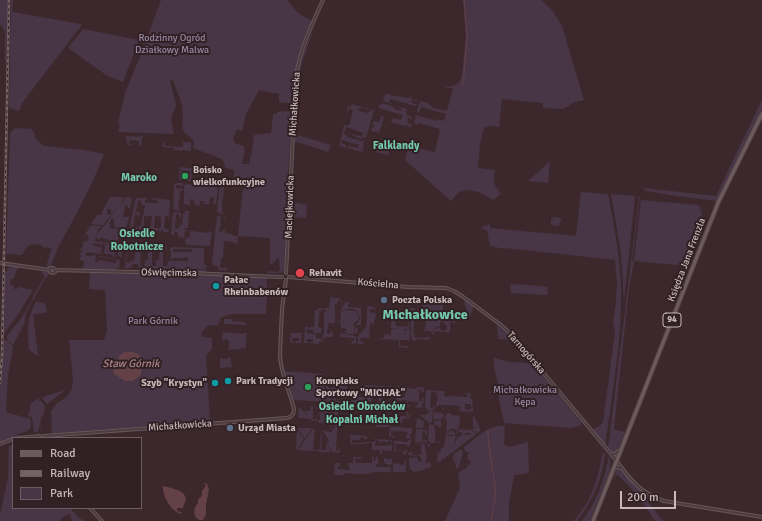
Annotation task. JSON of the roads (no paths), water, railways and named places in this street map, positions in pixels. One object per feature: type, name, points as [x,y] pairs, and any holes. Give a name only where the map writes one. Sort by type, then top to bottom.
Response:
[{"type":"main road","name":"Księdza Jana Frenzla","points":[[616,460],[718,203],[762,114]]},
{"type":"main road","name":"94","points":[[593,521],[616,460]]},
{"type":"street","name":"Michałkowicka","points":[[293,142],[298,63],[323,0]]},
{"type":"street","name":"Maciejkowicka","points":[[286,273],[293,142]]},
{"type":"street","name":"Oświęcimska","points":[[0,263],[50,270],[55,268],[55,270],[282,276]]},
{"type":"street","points":[[286,273],[289,277],[286,280],[283,279],[282,276],[286,273]]},
{"type":"street","name":"Kościelna","points":[[289,277],[444,288]]},
{"type":"street","name":"Michałkowicka","points":[[42,437],[289,417],[292,415],[294,409],[280,358],[282,309],[286,280]]},
{"type":"street","name":"Tarnogórska","points":[[444,288],[454,290],[459,293],[512,335],[623,470],[642,490],[664,501],[762,517]]},
{"type":"street","points":[[0,444],[12,439]]},
{"type":"street","points":[[610,453],[615,454],[621,449]]},
{"type":"street","points":[[612,471],[617,468],[623,470]]},
{"type":"street","points":[[91,509],[102,521]]},
{"type":"water","name":"Staw Górnik","points":[[124,352],[134,352],[143,358],[140,376],[132,381],[125,381],[114,374],[113,371],[115,368],[120,368],[118,361],[119,356]]},
{"type":"water","points":[[204,483],[207,484],[209,489],[206,514],[203,520],[200,520],[195,517],[194,511],[198,503],[198,499],[202,496],[202,490],[206,485]]},
{"type":"water","points":[[163,486],[184,494],[186,499],[183,508],[177,508],[177,511],[181,512],[181,514],[174,510],[168,503],[164,494]]},
{"type":"waterway","points":[[463,85],[467,37],[464,0]]},
{"type":"waterway","points":[[488,431],[495,491],[491,521]]},
{"type":"railway","points":[[0,383],[2,356],[9,0]]},
{"type":"place","name":"Boisko wielkofunkcyjne","points":[[185,176]]},
{"type":"place","name":"Rehavit","points":[[300,273]]},
{"type":"place","name":"Pałac Rheinbabenów","points":[[216,286]]},
{"type":"place","name":"Poczta Polska","points":[[384,300]]},
{"type":"place","name":"Park Tradycji","points":[[228,381]]},
{"type":"place","name":"Szyb \"Krystyn\"","points":[[215,383]]},
{"type":"place","name":"Kompleks Sportowy \"MICHAŁ\"","points":[[308,387]]},
{"type":"place","name":"Urząd Miasta","points":[[230,428]]},
{"type":"district","name":"Falklandy","points":[[396,146]]},
{"type":"district","name":"Maroko","points":[[139,178]]},
{"type":"district","name":"Osiedle Robotnicze","points":[[137,240]]},
{"type":"district","name":"Michałkowice","points":[[425,315]]},
{"type":"district","name":"Osiedle Obrońców Kopalni Michał","points":[[362,413]]},
{"type":"park label","name":"Rodzinny Ogród Działkowy Malwa","points":[[172,44]]},
{"type":"park label","name":"Park Górnik","points":[[153,321]]},
{"type":"park label","name":"Michałkowicka Kępa","points":[[525,396]]}]
